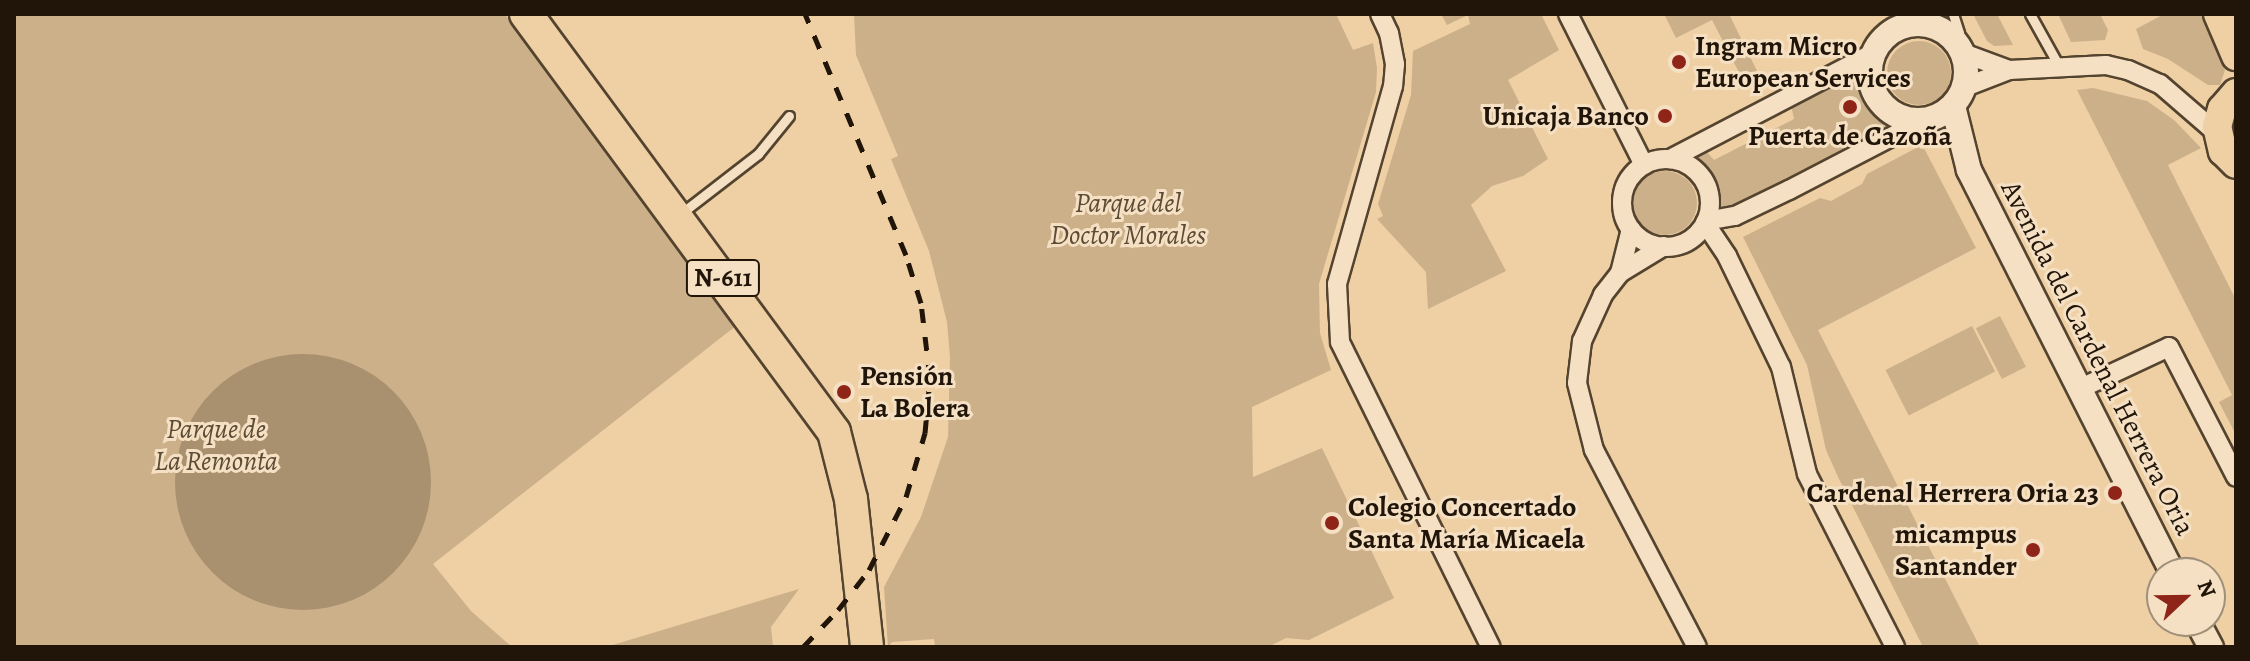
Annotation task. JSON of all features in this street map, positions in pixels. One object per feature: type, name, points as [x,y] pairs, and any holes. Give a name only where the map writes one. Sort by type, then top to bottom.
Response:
[{"type":"highway","name":"N-611","points":[[526,14],[686,211],[834,432],[851,499],[861,568],[867,647]]},
{"type":"main road","points":[[1881,14],[1877,47],[1869,71],[1876,96],[1894,115],[1916,121],[1946,141],[1969,170]]},
{"type":"main road","points":[[2218,14],[2236,56]]},
{"type":"main road","points":[[1877,47],[1913,19],[1939,28],[1960,48],[1967,70],[1959,96],[1969,170]]},
{"type":"main road","points":[[1916,121],[1939,117],[1959,96]]},
{"type":"main road","points":[[2231,98],[2219,117],[2218,134],[2223,151],[2236,164]]},
{"type":"main road","name":"Avenida del Cardenal Herrera Oria","points":[[1969,170],[2165,557]]},
{"type":"street","points":[[1380,14],[1389,33],[1395,64],[1393,86],[1337,284],[1340,342],[1491,647]]},
{"type":"street","points":[[1568,14],[1644,165]]},
{"type":"street","points":[[1664,246],[1643,240],[1631,229],[1624,213],[1624,195],[1630,178],[1644,165],[1670,159],[1877,47]]},
{"type":"street","points":[[1960,48],[2009,70]]},
{"type":"street","points":[[1959,96],[2009,70],[2106,65],[2128,70],[2172,93],[2207,103],[2231,98]]},
{"type":"street","points":[[2172,93],[2218,134]]},
{"type":"street","points":[[1620,273],[1664,246],[1685,242],[1706,222],[1735,216],[1897,134],[1916,121]]},
{"type":"street","points":[[1670,159],[1692,167],[1705,183],[1710,202],[1706,222],[1727,256],[1781,367],[1807,474],[1895,647]]},
{"type":"street","points":[[1631,229],[1620,273],[1598,304],[1582,341],[1577,383],[1594,450],[1697,647]]},
{"type":"street","points":[[2079,389],[2169,347],[2236,477]]},
{"type":"lane","points":[[1953,14],[1960,48]]},
{"type":"lane","points":[[2030,14],[2059,66]]},
{"type":"lane","points":[[686,211],[758,154],[789,116]]},
{"type":"green space","name":"Parque de La Remonta","points":[[14,14],[505,14],[737,325],[433,564],[471,611],[512,647],[14,647]]},
{"type":"green space","name":"Parque del Doctor Morales","points":[[854,14],[1336,14],[1353,50],[1373,43],[1377,68],[1376,92],[1319,284],[1320,333],[1331,370],[1252,407],[1253,477],[1322,448],[1394,598],[1309,640],[1286,638],[1268,647],[935,647],[934,639],[892,642],[888,647],[884,587],[921,517],[948,437],[950,357],[947,322],[929,251],[891,159],[898,156],[856,55]]},
{"type":"green space","points":[[1441,14],[1541,14],[1559,50],[1508,80],[1548,159],[1523,176],[1492,186],[1471,205],[1506,271],[1428,309],[1426,272],[1377,219],[1383,216],[1378,204],[1411,95],[1413,51],[1470,24],[1468,15],[1447,25]]},
{"type":"green space","points":[[1664,14],[1729,14],[1761,79],[1746,86],[1712,20],[1676,38]]},
{"type":"green space","points":[[1973,14],[1997,14],[2013,45],[1994,46],[1987,41]]},
{"type":"green space","points":[[2058,14],[2100,14],[2108,30],[2105,40],[2071,42]]},
{"type":"green space","points":[[2164,14],[2201,14],[2225,70],[2220,85],[2208,85],[2168,59],[2143,49],[2136,29]]},
{"type":"green space","points":[[1913,41],[1925,41],[1942,50],[1949,61],[1949,85],[1942,96],[1925,105],[1913,105],[1901,100],[1892,91],[1887,79],[1887,67],[1892,55],[1901,46]]},
{"type":"green space","points":[[1855,72],[1861,80],[1867,106],[1885,127],[1726,210],[1720,209],[1713,185],[1694,155],[1705,150],[1714,160],[1794,119],[1791,105]]},
{"type":"green space","points":[[2093,88],[2147,101],[2174,120],[2201,148],[2168,165],[2236,300],[2236,435],[2219,402],[2232,395],[2077,90]]},
{"type":"green space","points":[[1918,147],[1925,150],[1976,248],[1818,330],[1980,647],[1923,647],[1826,450],[1807,365],[1743,237],[1820,198],[1831,201],[1862,184],[1867,174]]},
{"type":"green space","points":[[1665,171],[1683,177],[1691,185],[1697,203],[1691,221],[1683,229],[1665,235],[1647,229],[1639,221],[1633,203],[1639,185],[1647,177]]},
{"type":"green space","points":[[2000,316],[2026,367],[2002,379],[1976,328]]},
{"type":"green space","points":[[1972,326],[1995,371],[1909,415],[1886,370]]},
{"type":"green space","points":[[799,589],[771,627],[773,647],[606,647]]},
{"type":"shaded area","points":[[303,354],[340,360],[363,369],[384,383],[402,401],[421,433],[431,482],[425,519],[416,542],[402,563],[384,581],[352,600],[303,610],[266,604],[243,595],[222,581],[204,563],[185,531],[175,482],[181,445],[190,422],[204,401],[222,383],[254,364]]},
{"type":"railway","points":[[803,647],[838,610],[869,570],[906,497],[925,433],[930,378],[921,303],[906,255],[805,14]]},
{"type":"place","name":"Ingram Micro European Services","points":[[1679,62]]},
{"type":"place","name":"Puerta de Cazoña","points":[[1850,107]]},
{"type":"place","name":"Unicaja Banco","points":[[1665,116]]},
{"type":"place","name":"Pensión La Bolera","points":[[844,392]]},
{"type":"place","name":"Cardenal Herrera Oria 23","points":[[2115,493]]},
{"type":"place","name":"Colegio Concertado Santa María Micaela","points":[[1332,523]]},
{"type":"place","name":"micampus Santander","points":[[2033,550]]}]
